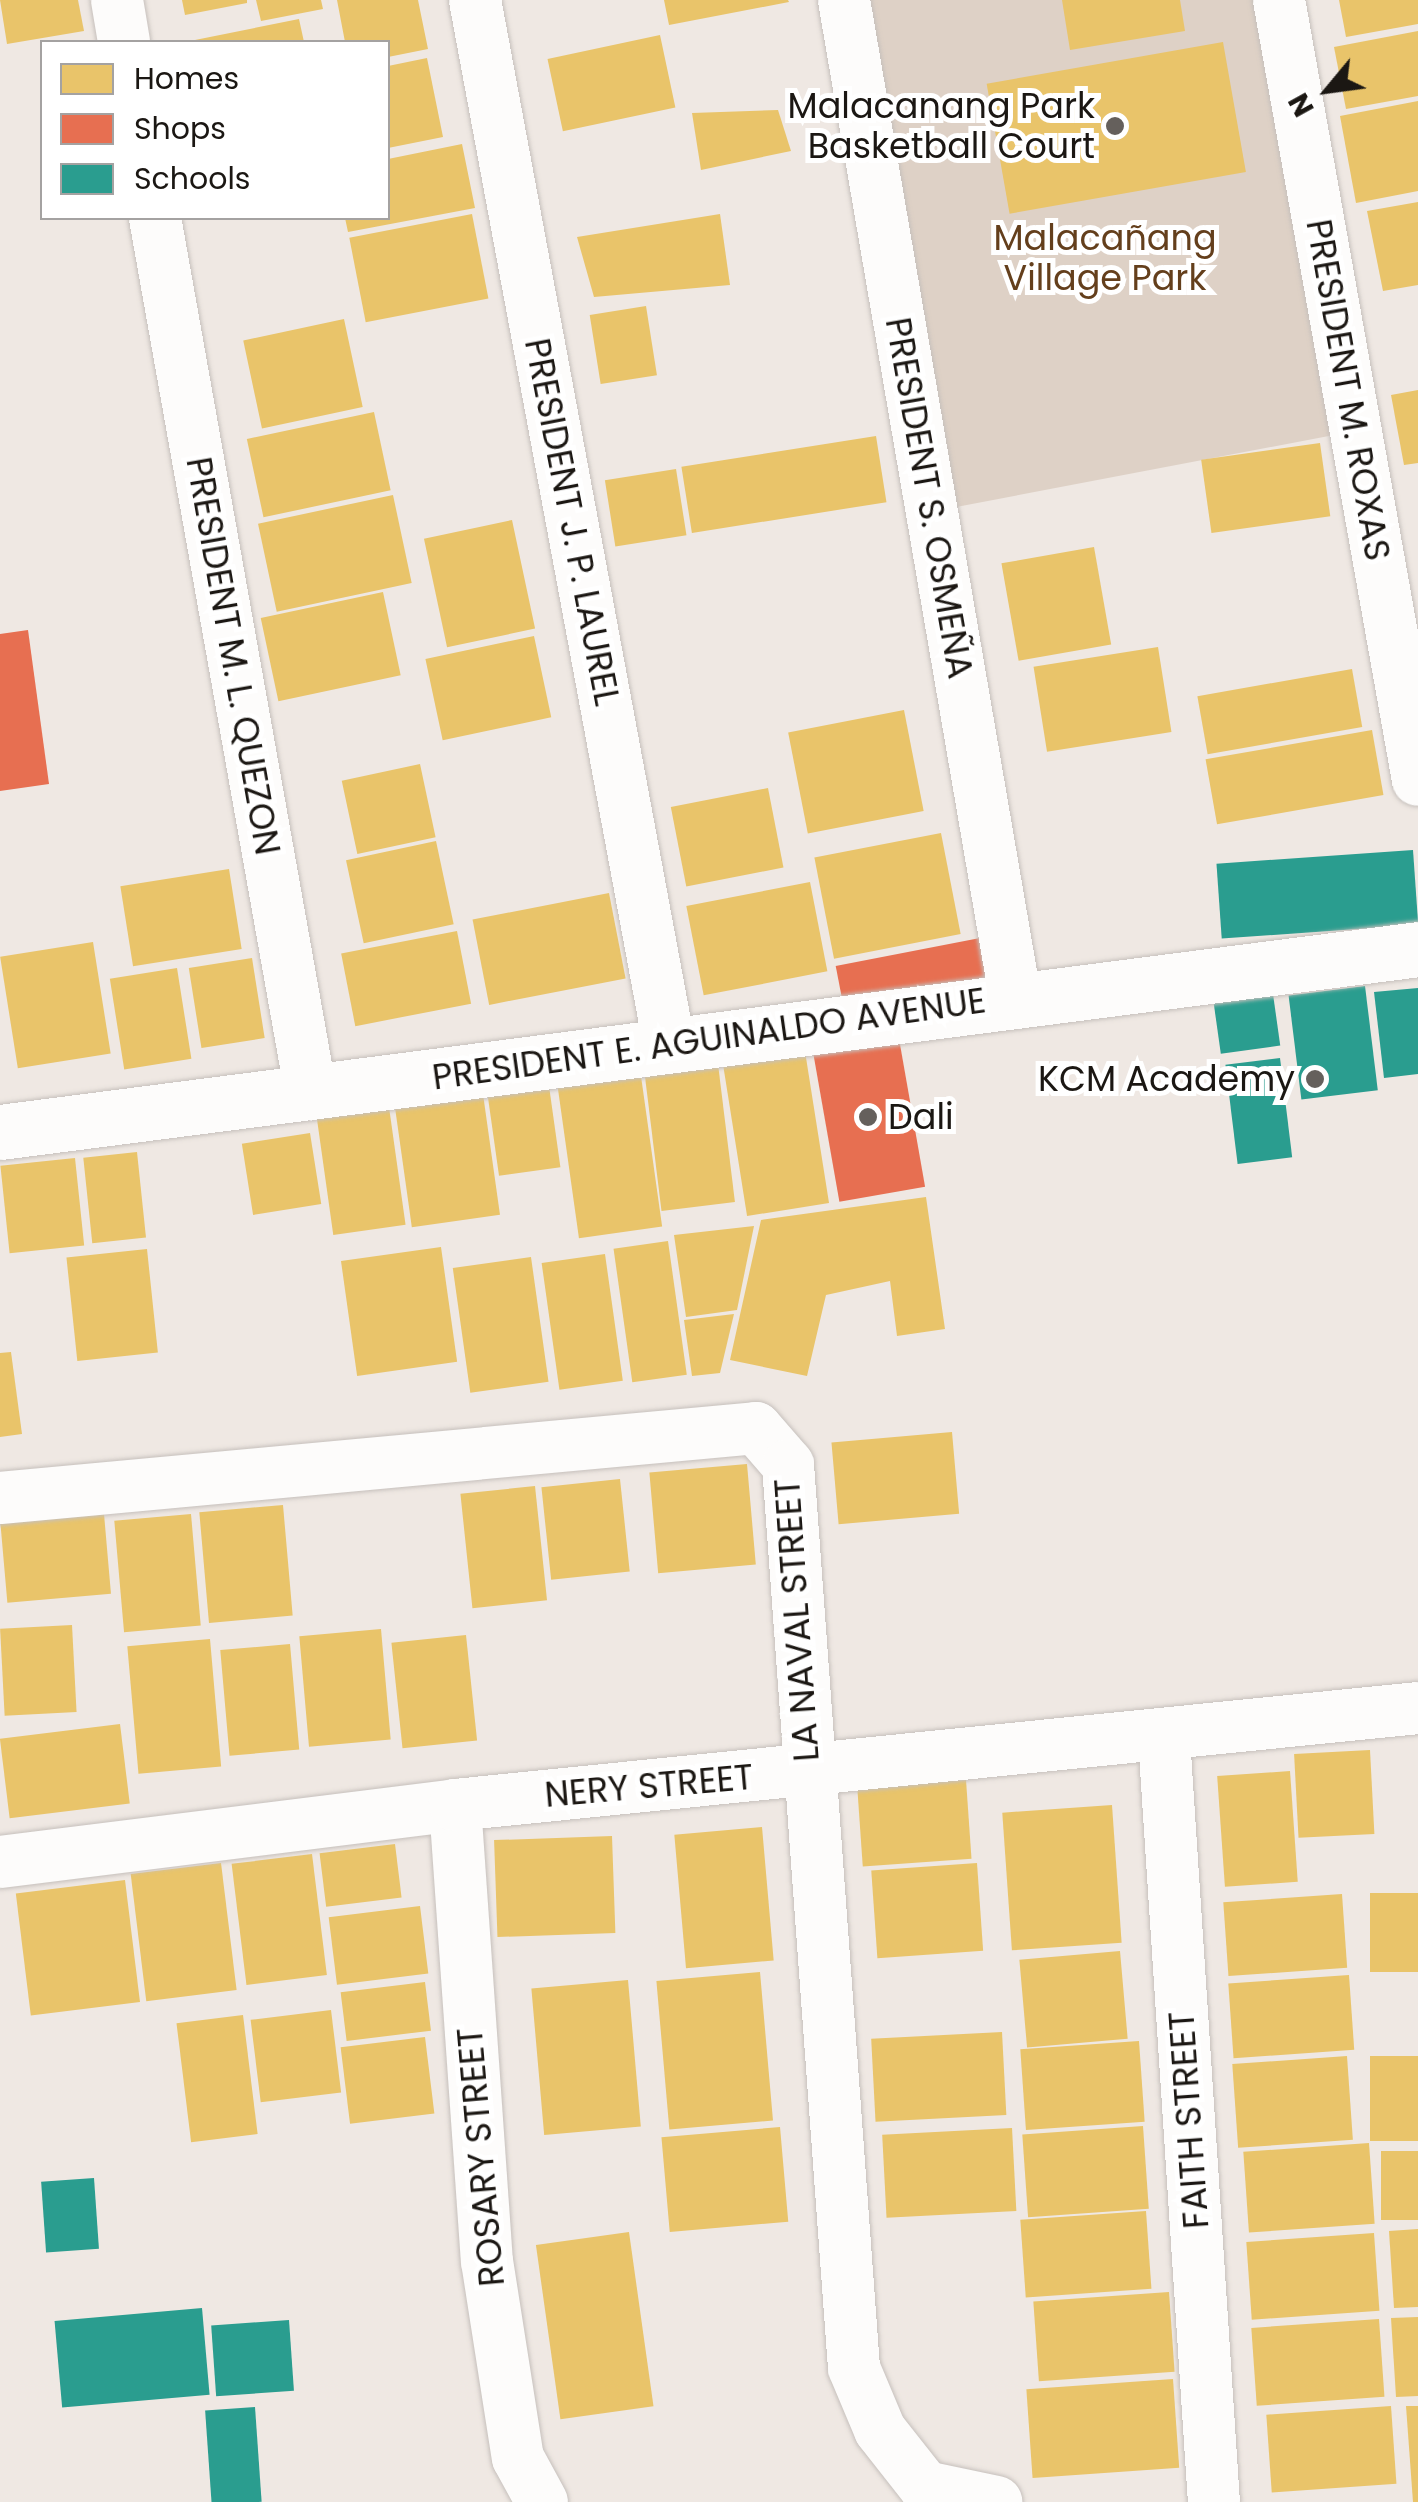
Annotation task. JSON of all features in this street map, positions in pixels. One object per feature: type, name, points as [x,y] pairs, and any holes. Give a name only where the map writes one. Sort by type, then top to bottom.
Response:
[{"type":"main road","name":"PRESIDENT E. AGUINALDO AVENUE","points":[[0,1132],[311,1094],[1015,996],[1418,949]]},
{"type":"street","points":[[117,0],[124,40]]},
{"type":"street","name":"PRESIDENT J. P. LAUREL","points":[[475,0],[669,1044]]},
{"type":"street","name":"PRESIDENT S. OSMEÑA","points":[[844,0],[1015,996]]},
{"type":"street","name":"PRESIDENT M. ROXAS","points":[[1279,0],[1418,780]]},
{"type":"street","name":"PRESIDENT M. L. QUEZON","points":[[156,220],[311,1094]]},
{"type":"street","name":"LA NAVAL STREET","points":[[0,1498],[756,1428],[788,1465],[854,2368],[880,2430],[925,2487],[996,2502]]},
{"type":"street","name":"NERY STREET","points":[[0,1862],[454,1804],[1164,1738],[1418,1708]]},
{"type":"street","name":"FAITH STREET","points":[[1164,1738],[1214,2502]]},
{"type":"street","name":"ROSARY STREET","points":[[454,1804],[487,2261],[518,2458],[542,2502]]},
{"type":"green space","name":"Malacañang Village Park","points":[[868,0],[1253,0],[1334,435],[951,508]]},
{"type":"building: Homes","points":[[0,0],[78,0],[84,31],[7,44]]},
{"type":"building: Homes","points":[[182,0],[247,0],[247,3],[185,15]]},
{"type":"building: Homes","points":[[256,0],[321,0],[323,9],[261,21]]},
{"type":"building: Homes","points":[[337,0],[418,0],[428,49],[390,57],[390,40],[345,40]]},
{"type":"building: Homes","points":[[664,0],[788,0],[789,2],[669,25]]},
{"type":"building: Homes","points":[[1062,0],[1180,0],[1185,31],[1070,50]]},
{"type":"building: Homes","points":[[1339,0],[1418,0],[1418,24],[1346,37]]},
{"type":"building: Homes","points":[[299,19],[304,40],[195,40]]},
{"type":"building: Homes","points":[[1418,31],[1418,96],[1346,109],[1334,47]]},
{"type":"building: Homes","points":[[660,35],[675,107],[563,131],[548,59]]},
{"type":"building: Homes","name":"Malacanang Park Basketball Court","points":[[1223,42],[1246,172],[1010,214],[987,84]]},
{"type":"building: Homes","points":[[427,58],[443,137],[390,148],[390,66]]},
{"type":"building: Homes","points":[[1418,101],[1418,191],[1356,203],[1340,116]]},
{"type":"building: Homes","points":[[778,110],[791,151],[701,170],[692,113]]},
{"type":"building: Homes","points":[[462,144],[475,208],[348,232],[345,220],[390,220],[390,159]]},
{"type":"building: Homes","points":[[1418,202],[1418,285],[1383,291],[1367,211]]},
{"type":"building: Homes","points":[[472,214],[488,298],[366,322],[349,238]]},
{"type":"building: Homes","points":[[720,214],[730,285],[594,297],[577,237]]},
{"type":"building: Homes","points":[[646,306],[657,375],[601,384],[590,315]]},
{"type":"building: Homes","points":[[344,319],[363,407],[262,428],[243,340]]},
{"type":"building: Homes","points":[[1418,390],[1418,463],[1404,465],[1391,395]]},
{"type":"building: Homes","points":[[374,412],[391,490],[263,517],[247,439]]},
{"type":"building: Homes","points":[[876,436],[886,502],[692,533],[681,467]]},
{"type":"building: Homes","points":[[1320,443],[1330,516],[1211,533],[1201,460]]},
{"type":"building: Homes","points":[[676,469],[686,535],[615,546],[605,480]]},
{"type":"building: Homes","points":[[393,495],[412,583],[277,612],[258,524]]},
{"type":"building: Homes","points":[[512,520],[535,629],[447,647],[424,539]]},
{"type":"building: Homes","points":[[1094,547],[1111,644],[1019,661],[1001,563]]},
{"type":"building: Homes","points":[[383,592],[401,675],[278,701],[261,618]]},
{"type":"building: Homes","points":[[534,636],[551,717],[443,740],[425,659]]},
{"type":"building: Homes","points":[[1158,647],[1171,732],[1047,752],[1034,667]]},
{"type":"building: Homes","points":[[1352,669],[1362,727],[1208,754],[1197,696]]},
{"type":"building: Homes","points":[[904,710],[924,811],[808,834],[788,733]]},
{"type":"building: Homes","points":[[1372,730],[1383,795],[1217,824],[1206,759]]},
{"type":"building: Homes","points":[[420,764],[436,837],[357,854],[342,781]]},
{"type":"building: Homes","points":[[768,788],[783,868],[686,886],[671,807]]},
{"type":"building: Homes","points":[[941,833],[961,934],[834,959],[814,858]]},
{"type":"building: Homes","points":[[436,841],[454,924],[364,943],[346,860]]},
{"type":"building: Homes","points":[[229,869],[242,949],[133,966],[120,886]]},
{"type":"building: Homes","points":[[810,882],[827,971],[704,995],[686,906]]},
{"type":"building: Homes","points":[[609,893],[626,978],[489,1005],[473,920]]},
{"type":"building: Homes","points":[[457,931],[471,1004],[355,1026],[341,954]]},
{"type":"building: Homes","points":[[93,942],[111,1054],[18,1068],[0,957]]},
{"type":"building: Homes","points":[[252,958],[265,1038],[201,1048],[189,968]]},
{"type":"building: Homes","points":[[177,968],[191,1059],[124,1070],[110,979]]},
{"type":"building: Homes","points":[[804,1045],[829,1203],[747,1216],[722,1058]]},
{"type":"building: Homes","points":[[718,1064],[735,1202],[661,1211],[645,1073]]},
{"type":"building: Homes","points":[[640,1069],[662,1226],[579,1238],[557,1081]]},
{"type":"building: Homes","points":[[549,1086],[560,1167],[499,1176],[488,1095]]},
{"type":"building: Homes","points":[[483,1094],[500,1215],[412,1227],[395,1106]]},
{"type":"building: Homes","points":[[389,1107],[406,1225],[333,1235],[317,1117]]},
{"type":"building: Homes","points":[[310,1133],[321,1204],[253,1215],[242,1144]]},
{"type":"building: Homes","points":[[137,1152],[146,1238],[92,1243],[83,1158]]},
{"type":"building: Homes","points":[[75,1158],[84,1246],[10,1253],[0,1166]]},
{"type":"building: Homes","points":[[926,1197],[945,1329],[897,1336],[890,1281],[826,1295],[807,1376],[730,1360],[761,1220]]},
{"type":"building: Homes","points":[[754,1226],[737,1310],[686,1317],[674,1235]]},
{"type":"building: Homes","points":[[668,1241],[687,1375],[632,1382],[614,1249]]},
{"type":"building: Homes","points":[[441,1247],[457,1362],[357,1376],[341,1261]]},
{"type":"building: Homes","points":[[147,1249],[158,1352],[77,1361],[66,1257]]},
{"type":"building: Homes","points":[[605,1254],[623,1381],[559,1390],[542,1263]]},
{"type":"building: Homes","points":[[531,1257],[549,1382],[470,1393],[453,1268]]},
{"type":"building: Homes","points":[[734,1314],[720,1373],[692,1376],[684,1320]]},
{"type":"building: Homes","points":[[11,1352],[22,1434],[0,1437],[0,1353]]},
{"type":"building: Homes","points":[[952,1432],[959,1514],[839,1524],[831,1443]]},
{"type":"building: Homes","points":[[747,1464],[756,1565],[658,1573],[649,1473]]},
{"type":"building: Homes","points":[[620,1479],[630,1571],[551,1580],[541,1487]]},
{"type":"building: Homes","points":[[535,1486],[547,1600],[472,1608],[460,1494]]},
{"type":"building: Homes","points":[[283,1505],[293,1616],[209,1623],[199,1512]]},
{"type":"building: Homes","points":[[104,1514],[111,1594],[7,1603],[0,1523]]},
{"type":"building: Homes","points":[[191,1514],[201,1626],[124,1632],[114,1521]]},
{"type":"building: Homes","points":[[72,1625],[77,1712],[5,1716],[0,1629]]},
{"type":"building: Homes","points":[[381,1629],[391,1740],[309,1747],[299,1636]]},
{"type":"building: Homes","points":[[466,1635],[477,1740],[402,1748],[391,1643]]},
{"type":"building: Homes","points":[[210,1639],[221,1767],[138,1774],[127,1646]]},
{"type":"building: Homes","points":[[290,1644],[299,1750],[230,1756],[220,1650]]},
{"type":"building: Homes","points":[[120,1724],[130,1803],[10,1818],[0,1739]]},
{"type":"building: Homes","points":[[1370,1750],[1374,1834],[1299,1838],[1294,1754]]},
{"type":"building: Homes","points":[[1290,1771],[1298,1882],[1225,1887],[1217,1776]]},
{"type":"building: Homes","points":[[966,1780],[972,1859],[863,1866],[857,1788]]},
{"type":"building: Homes","points":[[1112,1805],[1122,1943],[1012,1950],[1002,1813]]},
{"type":"building: Homes","points":[[762,1827],[774,1960],[686,1968],[674,1835]]},
{"type":"building: Homes","points":[[612,1836],[615,1933],[497,1937],[494,1840]]},
{"type":"building: Homes","points":[[395,1844],[402,1898],[326,1907],[320,1853]]},
{"type":"building: Homes","points":[[312,1854],[327,1975],[246,1985],[232,1864]]},
{"type":"building: Homes","points":[[221,1863],[237,1990],[146,2001],[131,1874]]},
{"type":"building: Homes","points":[[977,1863],[983,1951],[877,1958],[871,1870]]},
{"type":"building: Homes","points":[[125,1880],[140,2002],[31,2015],[16,1893]]},
{"type":"building: Homes","points":[[1370,1893],[1418,1893],[1418,1972],[1370,1972]]},
{"type":"building: Homes","points":[[1342,1894],[1347,1968],[1228,1976],[1223,1902]]},
{"type":"building: Homes","points":[[420,1906],[428,1973],[337,1985],[329,1917]]},
{"type":"building: Homes","points":[[1120,1951],[1128,2039],[1027,2047],[1019,1960]]},
{"type":"building: Homes","points":[[760,1972],[773,2120],[669,2129],[656,1981]]},
{"type":"building: Homes","points":[[1349,1975],[1354,2050],[1234,2058],[1228,1983]]},
{"type":"building: Homes","points":[[628,1980],[641,2126],[544,2135],[531,1988]]},
{"type":"building: Homes","points":[[425,1982],[431,2031],[347,2041],[341,1992]]},
{"type":"building: Homes","points":[[331,2010],[341,2092],[261,2102],[251,2020]]},
{"type":"building: Homes","points":[[243,2015],[258,2134],[191,2142],[176,2023]]},
{"type":"building: Homes","points":[[1002,2032],[1006,2115],[876,2122],[871,2039]]},
{"type":"building: Homes","points":[[425,2037],[434,2113],[350,2124],[341,2047]]},
{"type":"building: Homes","points":[[1139,2041],[1145,2122],[1026,2130],[1020,2049]]},
{"type":"building: Homes","points":[[1347,2056],[1353,2140],[1238,2148],[1232,2064]]},
{"type":"building: Homes","points":[[1370,2056],[1418,2056],[1418,2141],[1370,2141]]},
{"type":"building: Homes","points":[[1143,2126],[1149,2209],[1028,2217],[1022,2134]]},
{"type":"building: Homes","points":[[780,2127],[788,2222],[670,2232],[661,2137]]},
{"type":"building: Homes","points":[[1012,2128],[1016,2211],[887,2218],[882,2135]]},
{"type":"building: Homes","points":[[1369,2143],[1375,2224],[1249,2233],[1243,2152]]},
{"type":"building: Homes","points":[[1381,2151],[1418,2151],[1418,2220],[1381,2220]]},
{"type":"building: Homes","points":[[1146,2211],[1151,2289],[1026,2298],[1020,2220]]},
{"type":"building: Homes","points":[[1418,2229],[1418,2307],[1394,2308],[1389,2231]]},
{"type":"building: Homes","points":[[629,2232],[653,2406],[560,2419],[536,2245]]},
{"type":"building: Homes","points":[[1374,2233],[1379,2311],[1252,2320],[1246,2242]]},
{"type":"building: Homes","points":[[1169,2292],[1175,2372],[1039,2381],[1033,2301]]},
{"type":"building: Homes","points":[[1418,2317],[1418,2396],[1396,2397],[1391,2318]]},
{"type":"building: Homes","points":[[1379,2319],[1384,2397],[1257,2406],[1251,2328]]},
{"type":"building: Homes","points":[[1173,2379],[1179,2468],[1033,2478],[1026,2389]]},
{"type":"building: Homes","points":[[1391,2406],[1396,2484],[1272,2493],[1266,2415]]},
{"type":"building: Homes","points":[[1406,2406],[1418,2406],[1418,2502],[1413,2502]]},
{"type":"building: Shops","points":[[28,630],[49,784],[0,791],[0,634]]},
{"type":"building: Shops","points":[[980,938],[989,985],[845,1013],[836,966]]},
{"type":"building: Shops","name":"Dali","points":[[898,1033],[925,1187],[839,1202],[812,1048]]},
{"type":"building: Schools","name":"KCM Academy","points":[[1413,850],[1418,925],[1222,939],[1216,864]]},
{"type":"building: Schools","points":[[1365,986],[1378,1090],[1301,1100],[1289,995]]},
{"type":"building: Schools","points":[[1418,988],[1418,1074],[1384,1078],[1374,992]]},
{"type":"building: Schools","points":[[1273,994],[1280,1045],[1221,1054],[1214,1002]]},
{"type":"building: Schools","points":[[1280,1058],[1292,1157],[1238,1164],[1225,1065]]},
{"type":"building: Schools","points":[[94,2178],[99,2249],[46,2253],[41,2182]]},
{"type":"building: Schools","points":[[202,2308],[210,2395],[62,2408],[55,2321]]},
{"type":"building: Schools","points":[[289,2320],[294,2391],[216,2396],[211,2325]]},
{"type":"building: Schools","points":[[255,2407],[262,2502],[212,2502],[205,2410]]},
{"type":"place","name":"Malacanang Park Basketball Court","points":[[1115,126]]},
{"type":"place","name":"KCM Academy","points":[[1315,1079]]},
{"type":"place","name":"Dali","points":[[868,1117]]}]
